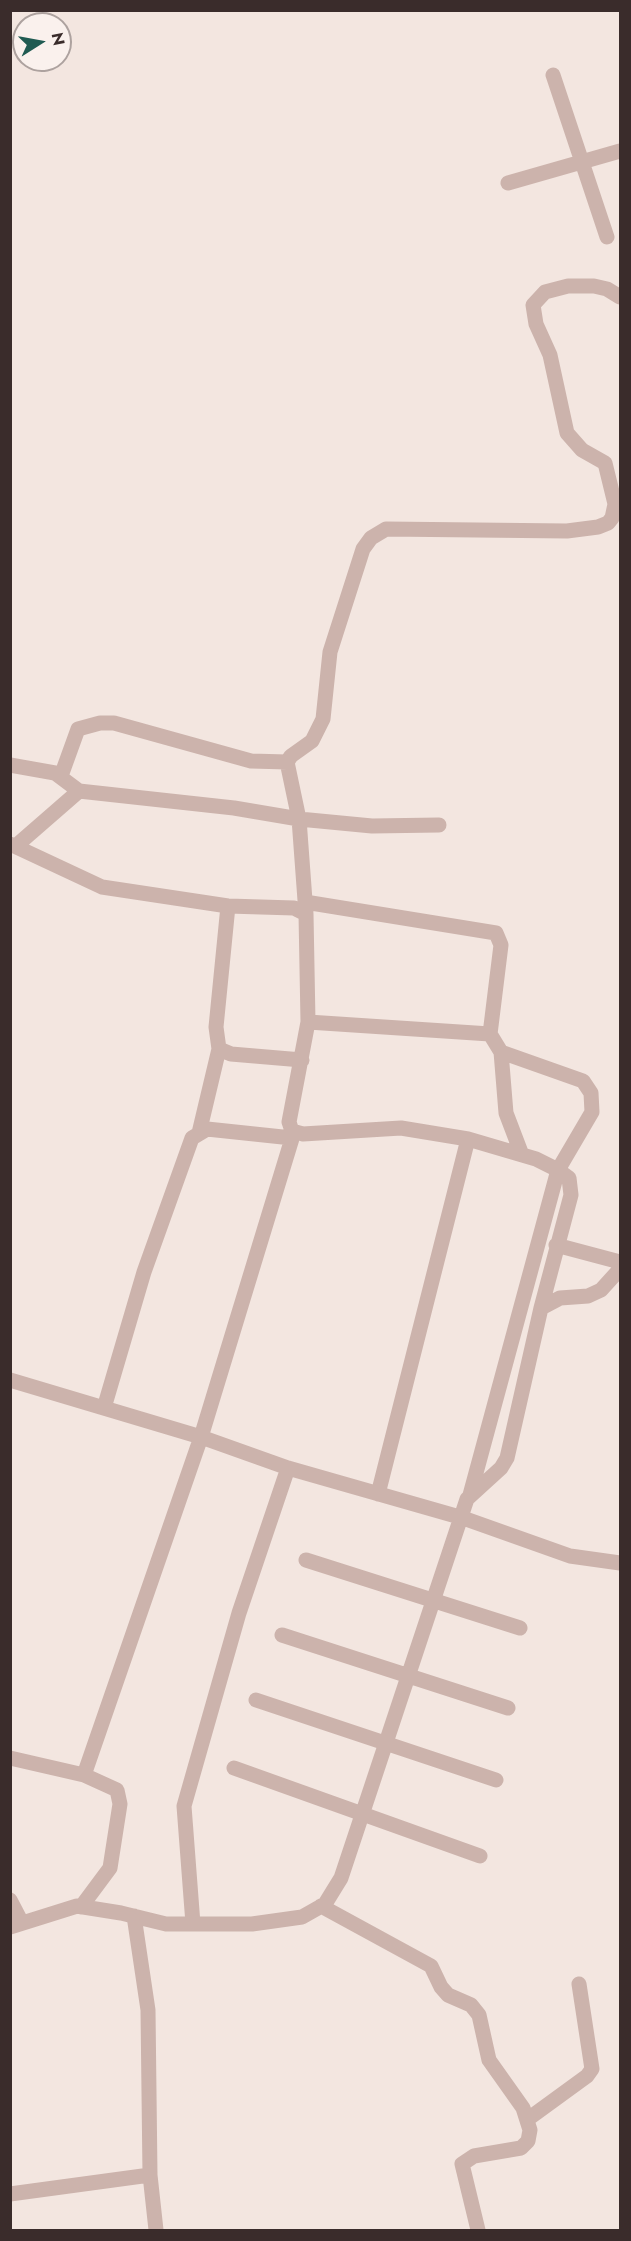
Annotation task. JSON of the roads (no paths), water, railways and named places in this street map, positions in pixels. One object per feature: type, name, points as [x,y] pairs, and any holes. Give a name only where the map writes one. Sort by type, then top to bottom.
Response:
[{"type":"street","points":[[553,75],[607,237]]},
{"type":"street","points":[[508,183],[621,151]]},
{"type":"street","points":[[84,1775],[201,1437],[293,1135],[290,1122],[308,1022],[306,908],[299,819],[287,762],[291,756],[312,741],[321,725],[326,704],[330,652],[350,583],[363,549],[371,538],[386,529],[567,531],[598,527],[612,518],[615,504],[605,463],[582,450],[567,433],[550,355],[536,324],[533,305],[545,292],[568,286],[594,286],[607,289],[621,297]]},
{"type":"street","points":[[61,776],[78,729],[99,723],[114,723],[251,761],[287,762]]},
{"type":"street","points":[[10,765],[61,776],[79,791],[234,807],[299,819],[372,826],[439,825]]},
{"type":"street","points":[[79,791],[14,845],[102,887],[228,906],[306,908],[496,933],[501,945],[490,1034],[501,1052],[506,1113],[522,1155]]},
{"type":"street","points":[[199,1133],[219,1049],[216,1027],[228,906]]},
{"type":"street","points":[[308,1022],[490,1034]]},
{"type":"street","points":[[219,1049],[231,1054],[302,1060]]},
{"type":"street","points":[[10,1900],[16,1925],[81,1907],[166,1924],[252,1924],[302,1917],[325,1904],[341,1878],[470,1496],[558,1170],[592,1112],[593,1100],[588,1085],[501,1052]]},
{"type":"street","points":[[104,1408],[144,1272],[183,1157],[192,1138],[207,1130],[293,1135],[401,1128],[468,1139],[522,1155],[558,1170],[569,1178],[571,1186],[507,1458],[501,1468],[470,1496]]},
{"type":"street","points":[[378,1494],[468,1139]]},
{"type":"street","points":[[556,1245],[621,1262]]},
{"type":"street","points":[[541,1308],[560,1298],[588,1296],[601,1290],[621,1269]]},
{"type":"street","points":[[10,1380],[201,1437],[288,1468],[463,1518],[570,1556],[621,1563]]},
{"type":"street","points":[[193,1924],[184,1806],[239,1613],[288,1468]]},
{"type":"street","points":[[306,1560],[520,1628]]},
{"type":"street","points":[[282,1635],[508,1708]]},
{"type":"street","points":[[256,1700],[496,1780]]},
{"type":"street","points":[[10,1758],[84,1775],[117,1790],[120,1803],[110,1868],[81,1907]]},
{"type":"street","points":[[234,1768],[480,1856]]},
{"type":"street","points":[[321,1906],[431,1966],[441,1987],[448,1995],[476,2009],[479,2014],[489,2060],[528,2119],[528,2141],[521,2148],[474,2156],[462,2164],[460,2169],[478,2230]]},
{"type":"street","points":[[134,1916],[148,2010],[150,2175],[156,2230]]},
{"type":"street","points":[[528,2119],[587,2076],[592,2069],[579,1984]]},
{"type":"street","points":[[10,2194],[150,2175]]}]
